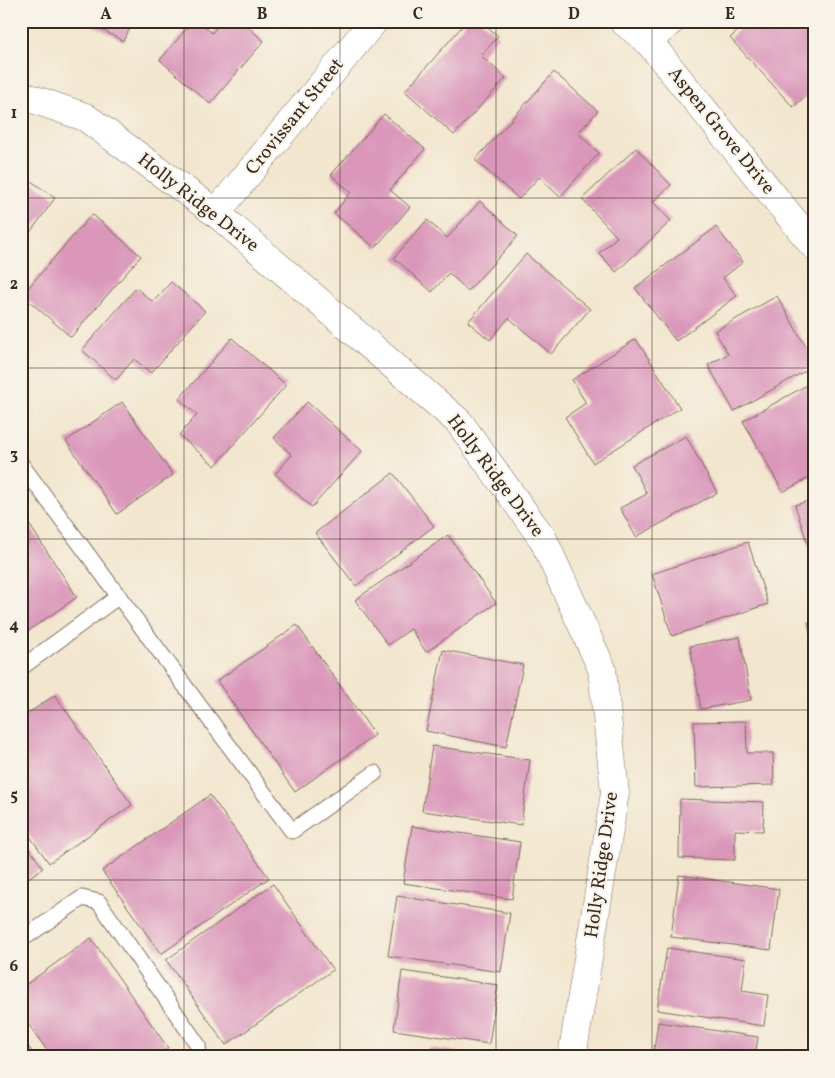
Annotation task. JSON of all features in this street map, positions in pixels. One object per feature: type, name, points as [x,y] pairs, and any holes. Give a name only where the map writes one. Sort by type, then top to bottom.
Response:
[{"type":"street","name":"Crovissant Street","points":[[216,213],[374,21]]},
{"type":"street","name":"Aspen Grove Drive","points":[[623,21],[648,41],[814,246]]},
{"type":"street","points":[[648,41],[672,21]]},
{"type":"street","name":"Holly Ridge Drive","points":[[21,95],[85,117],[216,213],[459,422],[543,539],[602,669],[615,793],[572,1057]]},
{"type":"lane","points":[[21,464],[292,831],[375,773]]},
{"type":"lane","points":[[21,668],[119,596]]},
{"type":"lane","points":[[21,940],[82,898],[99,902],[198,1045],[199,1057]]},
{"type":"building","points":[[85,21],[134,21],[123,41]]},
{"type":"building","points":[[193,21],[199,21],[212,33],[222,21],[241,21],[264,41],[210,104],[160,60]]},
{"type":"building","points":[[467,21],[481,21],[498,36],[481,56],[506,78],[454,135],[405,91]]},
{"type":"building","points":[[749,21],[786,21],[790,26],[795,21],[814,21],[814,47],[811,49],[814,52],[814,89],[793,107],[730,38]]},
{"type":"building","points":[[554,72],[598,111],[578,133],[599,153],[560,197],[539,177],[519,199],[475,160]]},
{"type":"building","points":[[384,114],[425,149],[390,190],[410,207],[375,248],[334,213],[351,192],[331,175]]},
{"type":"building","points":[[636,148],[671,185],[653,202],[671,221],[616,272],[599,253],[617,237],[582,199]]},
{"type":"building","points":[[21,174],[55,198],[21,245]]},
{"type":"building","points":[[480,201],[518,236],[468,291],[449,273],[432,292],[394,258],[427,220],[447,238]]},
{"type":"building","points":[[92,214],[141,256],[71,337],[22,295]]},
{"type":"building","points":[[716,227],[743,262],[723,278],[737,296],[676,341],[635,288]]},
{"type":"building","points":[[526,254],[590,309],[551,354],[509,318],[490,340],[468,322]]},
{"type":"building","points":[[171,282],[205,311],[151,373],[134,359],[116,380],[82,350],[136,288],[153,302]]},
{"type":"building","points":[[777,296],[814,361],[814,366],[734,411],[708,365],[728,354],[715,331]]},
{"type":"building","points":[[232,338],[286,385],[215,466],[179,435],[197,415],[179,399]]},
{"type":"building","points":[[636,339],[680,408],[593,463],[565,417],[586,403],[572,380]]},
{"type":"building","points":[[814,381],[814,475],[783,492],[743,421]]},
{"type":"building","points":[[122,402],[173,475],[117,514],[66,441]]},
{"type":"building","points":[[307,402],[362,451],[312,507],[275,474],[292,455],[274,438]]},
{"type":"building","points":[[686,436],[717,493],[636,537],[620,508],[647,494],[632,465]]},
{"type":"building","points":[[393,473],[434,526],[356,586],[315,533]]},
{"type":"building","points":[[814,499],[814,560],[813,560],[795,505]]},
{"type":"building","points":[[21,512],[77,597],[21,636]]},
{"type":"building","points":[[448,535],[496,603],[426,652],[411,629],[388,645],[355,600]]},
{"type":"building","points":[[748,542],[768,604],[672,636],[652,574]]},
{"type":"building","points":[[814,621],[814,650],[813,650],[808,622]]},
{"type":"building","points":[[297,625],[375,735],[295,792],[217,681]]},
{"type":"building","points":[[740,637],[751,700],[701,709],[690,646]]},
{"type":"building","points":[[443,650],[523,665],[506,747],[426,731]]},
{"type":"building","points":[[55,695],[132,805],[49,863],[21,824],[21,718]]},
{"type":"building","points":[[746,721],[747,753],[773,753],[774,785],[696,787],[694,722]]},
{"type":"building","points":[[432,746],[530,760],[521,825],[422,811]]},
{"type":"building","points":[[210,795],[269,878],[161,954],[102,871]]},
{"type":"building","points":[[680,799],[764,802],[763,831],[735,830],[735,860],[679,858]]},
{"type":"building","points":[[412,826],[520,842],[512,899],[403,883]]},
{"type":"building","points":[[21,837],[43,868],[21,883]]},
{"type":"building","points":[[679,875],[779,889],[771,950],[671,937]]},
{"type":"building","points":[[273,884],[333,970],[226,1045],[166,960]]},
{"type":"building","points":[[397,896],[510,913],[501,972],[388,956]]},
{"type":"building","points":[[91,938],[168,1048],[155,1057],[52,1057],[21,1014],[21,988]]},
{"type":"building","points":[[667,948],[746,959],[742,991],[768,995],[764,1026],[657,1010]]},
{"type":"building","points":[[402,971],[498,985],[489,1044],[394,1030]]},
{"type":"building","points":[[658,1022],[758,1037],[755,1057],[653,1057]]},
{"type":"building","points":[[21,1037],[36,1057],[21,1057]]},
{"type":"building","points":[[430,1048],[481,1056],[481,1057],[428,1057]]}]
